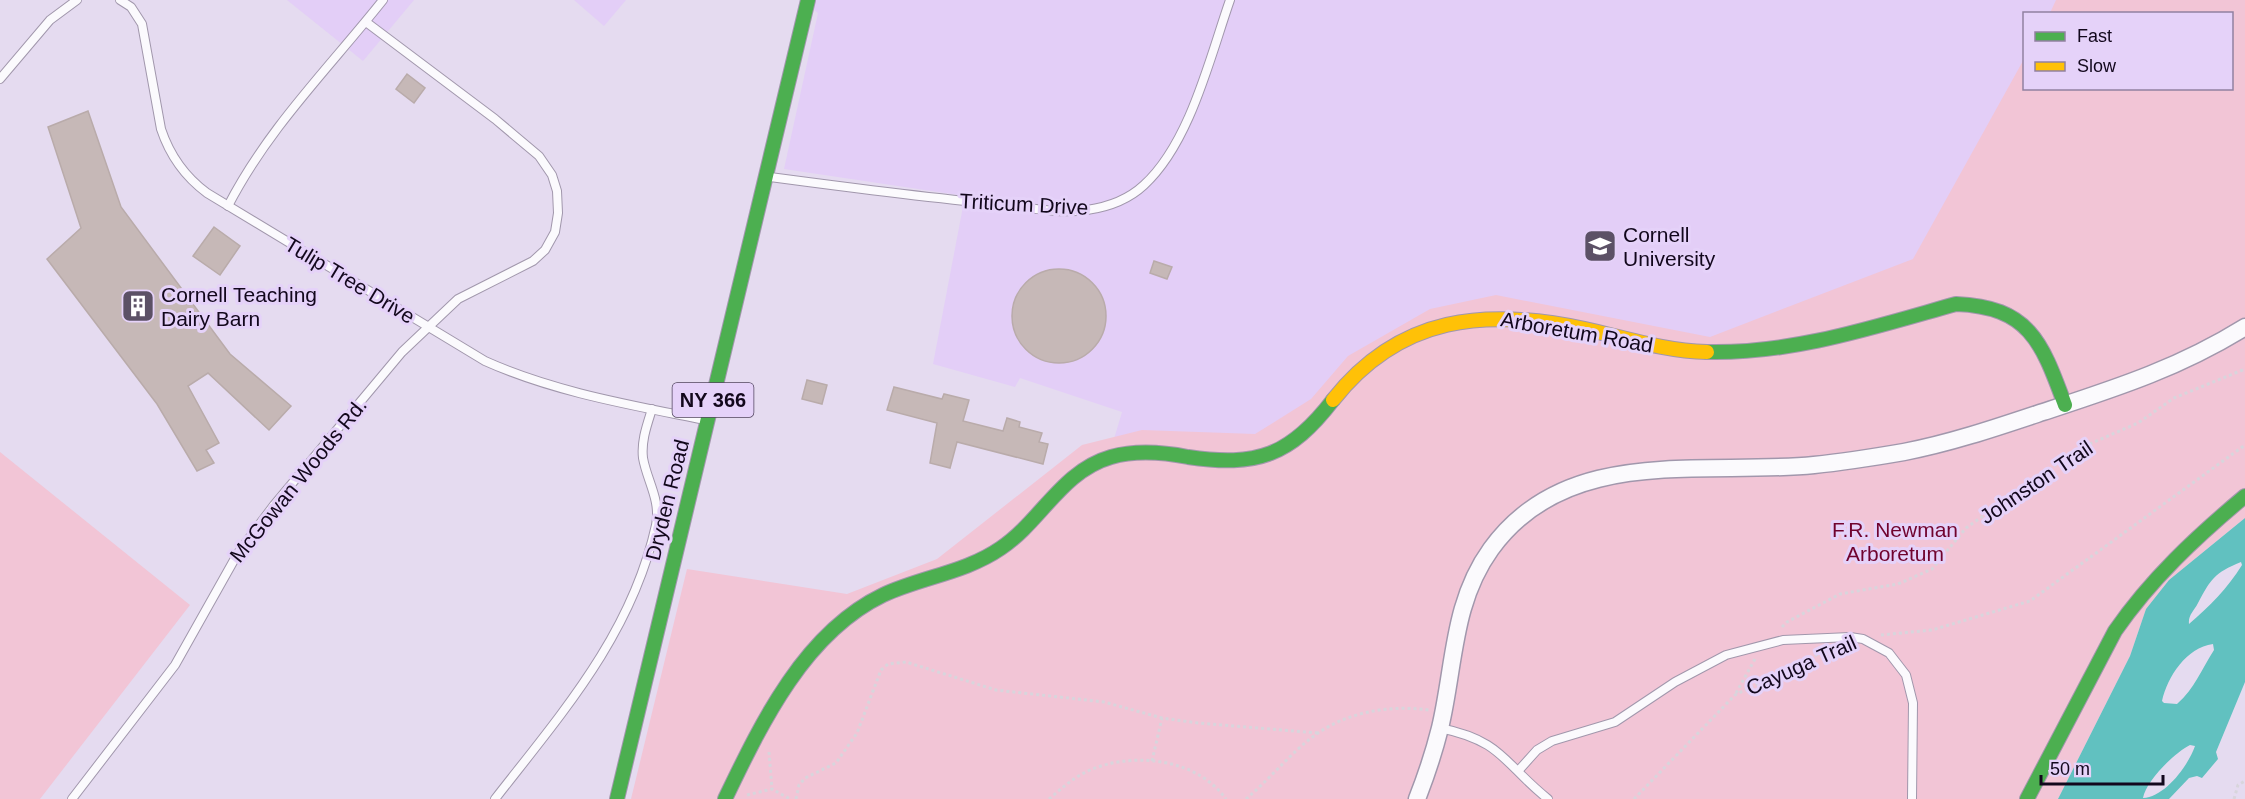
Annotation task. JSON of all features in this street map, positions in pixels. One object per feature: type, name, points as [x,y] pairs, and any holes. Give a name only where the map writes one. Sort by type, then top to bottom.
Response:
[{"type":"street","name":"Dryden Road","points":[[617,799],[808,0]]},
{"type":"street","name":"Arboretum Road","points":[[727,795],[756,735],[776,703],[818,648],[853,614],[882,595],[977,564],[1006,544],[1072,475],[1110,457],[1137,451],[1165,452],[1216,463],[1240,462],[1263,457],[1286,447],[1306,433],[1352,379],[1375,359],[1411,336],[1453,322],[1495,317],[1530,320],[1670,348],[1733,353],[1797,345],[1956,304],[1973,304],[2007,313],[2034,335],[2047,358],[2065,405]]},
{"type":"street","points":[[1417,799],[1441,720],[1457,621],[1471,583],[1505,533],[1535,506],[1552,495],[1609,475],[1814,465],[1907,451],[2065,405],[2165,371],[2245,327]]},
{"type":"street","points":[[2027,799],[2115,631],[2130,608],[2171,560],[2245,496]]},
{"type":"lane","points":[[0,79],[50,20],[77,0]]},
{"type":"lane","name":"Tulip Tree Drive","points":[[120,0],[131,7],[142,24],[161,129],[175,160],[198,186],[476,356],[508,371],[571,390],[708,420]]},
{"type":"lane","points":[[228,206],[245,172],[269,137],[383,0]]},
{"type":"lane","name":"Triticum Drive","points":[[766,176],[956,201],[1059,210],[1086,210],[1113,204],[1144,185],[1172,149],[1192,106],[1230,0]]},
{"type":"lane","name":"McGowan Woods Rd.","points":[[72,799],[168,675],[226,572],[274,505],[402,352],[458,299],[527,264],[545,250],[557,224],[557,191],[547,165],[495,119],[366,22]]},
{"type":"lane","points":[[495,799],[598,663],[615,636],[636,592],[657,523],[657,502],[644,465],[642,443],[652,409]]},
{"type":"lane","points":[[1519,770],[1537,750],[1552,741],[1615,722],[1700,667],[1726,655],[1768,643],[1852,637],[1863,639],[1889,652],[1906,675],[1913,703],[1912,799]]},
{"type":"lane","points":[[1441,720],[1489,744],[1548,799]]},
{"type":"path","name":"Johnston Trail","points":[[1735,694],[1755,659],[1787,622],[1840,594],[1898,584],[1932,569],[1966,528],[2078,449],[2138,423],[2174,398],[2245,369]]},
{"type":"path","name":"Cayuga Trail","points":[[1634,799],[1735,694],[1852,637],[1932,630],[2030,601],[2245,445]]},
{"type":"path","points":[[796,799],[799,785],[805,778],[836,763],[865,716],[881,670],[895,662],[928,668],[996,690],[1104,702],[1162,718],[1256,730],[1318,734]]},
{"type":"path","points":[[1246,799],[1318,734],[1355,715],[1400,706],[1441,720]]},
{"type":"path","points":[[1152,761],[1162,718]]},
{"type":"path","points":[[756,735],[765,741],[770,754],[772,789]]},
{"type":"path","points":[[1049,799],[1066,783],[1091,770],[1112,764],[1152,761],[1191,769],[1205,778],[1226,799]]},
{"type":"path","points":[[2234,799],[2238,785],[2245,781]]},
{"type":"path","points":[[727,795],[742,797],[772,789],[790,799]]},
{"type":"shaded area","points":[[287,0],[414,0],[363,61]]},
{"type":"shaded area","points":[[574,0],[626,0],[604,26]]},
{"type":"shaded area","name":"Cornell University","points":[[800,0],[2245,0],[2245,319],[1265,451],[1111,449],[1122,412],[1020,378],[1015,387],[933,364],[965,196],[784,169],[818,13]]},
{"type":"shaded area","points":[[2245,518],[2245,682],[2216,752],[2218,759],[2202,778],[2197,776],[2189,778],[2169,799],[2058,799],[2130,656],[2146,609],[2169,580]],"holes":[[[2241,562],[2242,565],[2224,589],[2189,624],[2190,616],[2210,582],[2219,573]],[[2213,644],[2214,650],[2193,685],[2177,704],[2164,703],[2162,701],[2174,673],[2187,657]],[[2190,745],[2195,746],[2175,779],[2159,792],[2143,798],[2155,776]]]},
{"type":"green space","name":"F.R. Newman Arboretum","points":[[2056,0],[2245,0],[2245,518],[2169,580],[2146,609],[2130,656],[2058,799],[631,799],[687,569],[847,594],[937,559],[1082,445],[1142,430],[1255,434],[1311,399],[1348,356],[1430,309],[1496,295],[1710,337],[1913,259],[2023,61],[2023,90],[2233,90],[2233,12],[2050,12]]},
{"type":"green space","points":[[0,452],[190,605],[40,799],[0,799]]},
{"type":"building","points":[[407,74],[425,88],[414,103],[396,89]]},
{"type":"building","name":"Cornell Teaching Dairy Barn","points":[[88,111],[121,207],[230,354],[291,406],[269,430],[208,373],[188,386],[219,443],[206,450],[214,463],[197,471],[157,404],[47,259],[81,228],[48,127]]},
{"type":"building","points":[[214,227],[240,246],[220,275],[193,256]]},
{"type":"building","points":[[1154,261],[1172,267],[1167,279],[1150,273]]},
{"type":"building","points":[[1059,269],[1077,273],[1092,283],[1102,298],[1106,316],[1102,334],[1092,349],[1077,359],[1059,363],[1041,359],[1026,349],[1016,334],[1012,316],[1016,298],[1026,283],[1041,273]]},
{"type":"building","points":[[807,380],[827,385],[822,404],[802,399]]},
{"type":"building","points":[[894,387],[942,399],[944,394],[969,400],[963,421],[1003,431],[1007,418],[1020,422],[1019,427],[1042,433],[1039,442],[1048,444],[1043,464],[957,442],[950,468],[930,463],[937,423],[887,410]]},
{"type":"traffic: fast","points":[[617,799],[808,0]]},
{"type":"traffic: fast","points":[[1707,352],[1771,349],[1802,344],[1864,330],[1956,304],[1981,307],[2001,312],[2030,332],[2049,363],[2065,405]]},
{"type":"traffic: fast","points":[[725,799],[754,741],[788,683],[830,632],[855,612],[883,595],[958,569],[1001,548],[1015,537],[1065,485],[1094,464],[1120,455],[1149,452],[1212,460],[1253,458],[1270,453],[1302,434],[1333,400]]},
{"type":"traffic: fast","points":[[2027,799],[2115,631],[2175,559],[2245,496]]},
{"type":"traffic: slow","points":[[1333,400],[1359,372],[1387,350],[1416,335],[1447,325],[1479,320],[1513,319],[1548,323],[1585,329],[1661,347],[1707,352]]},
{"type":"place","name":"Cornell University","points":[[1600,246]]},
{"type":"place","name":"Cornell Teaching Dairy Barn","points":[[138,306]]}]
